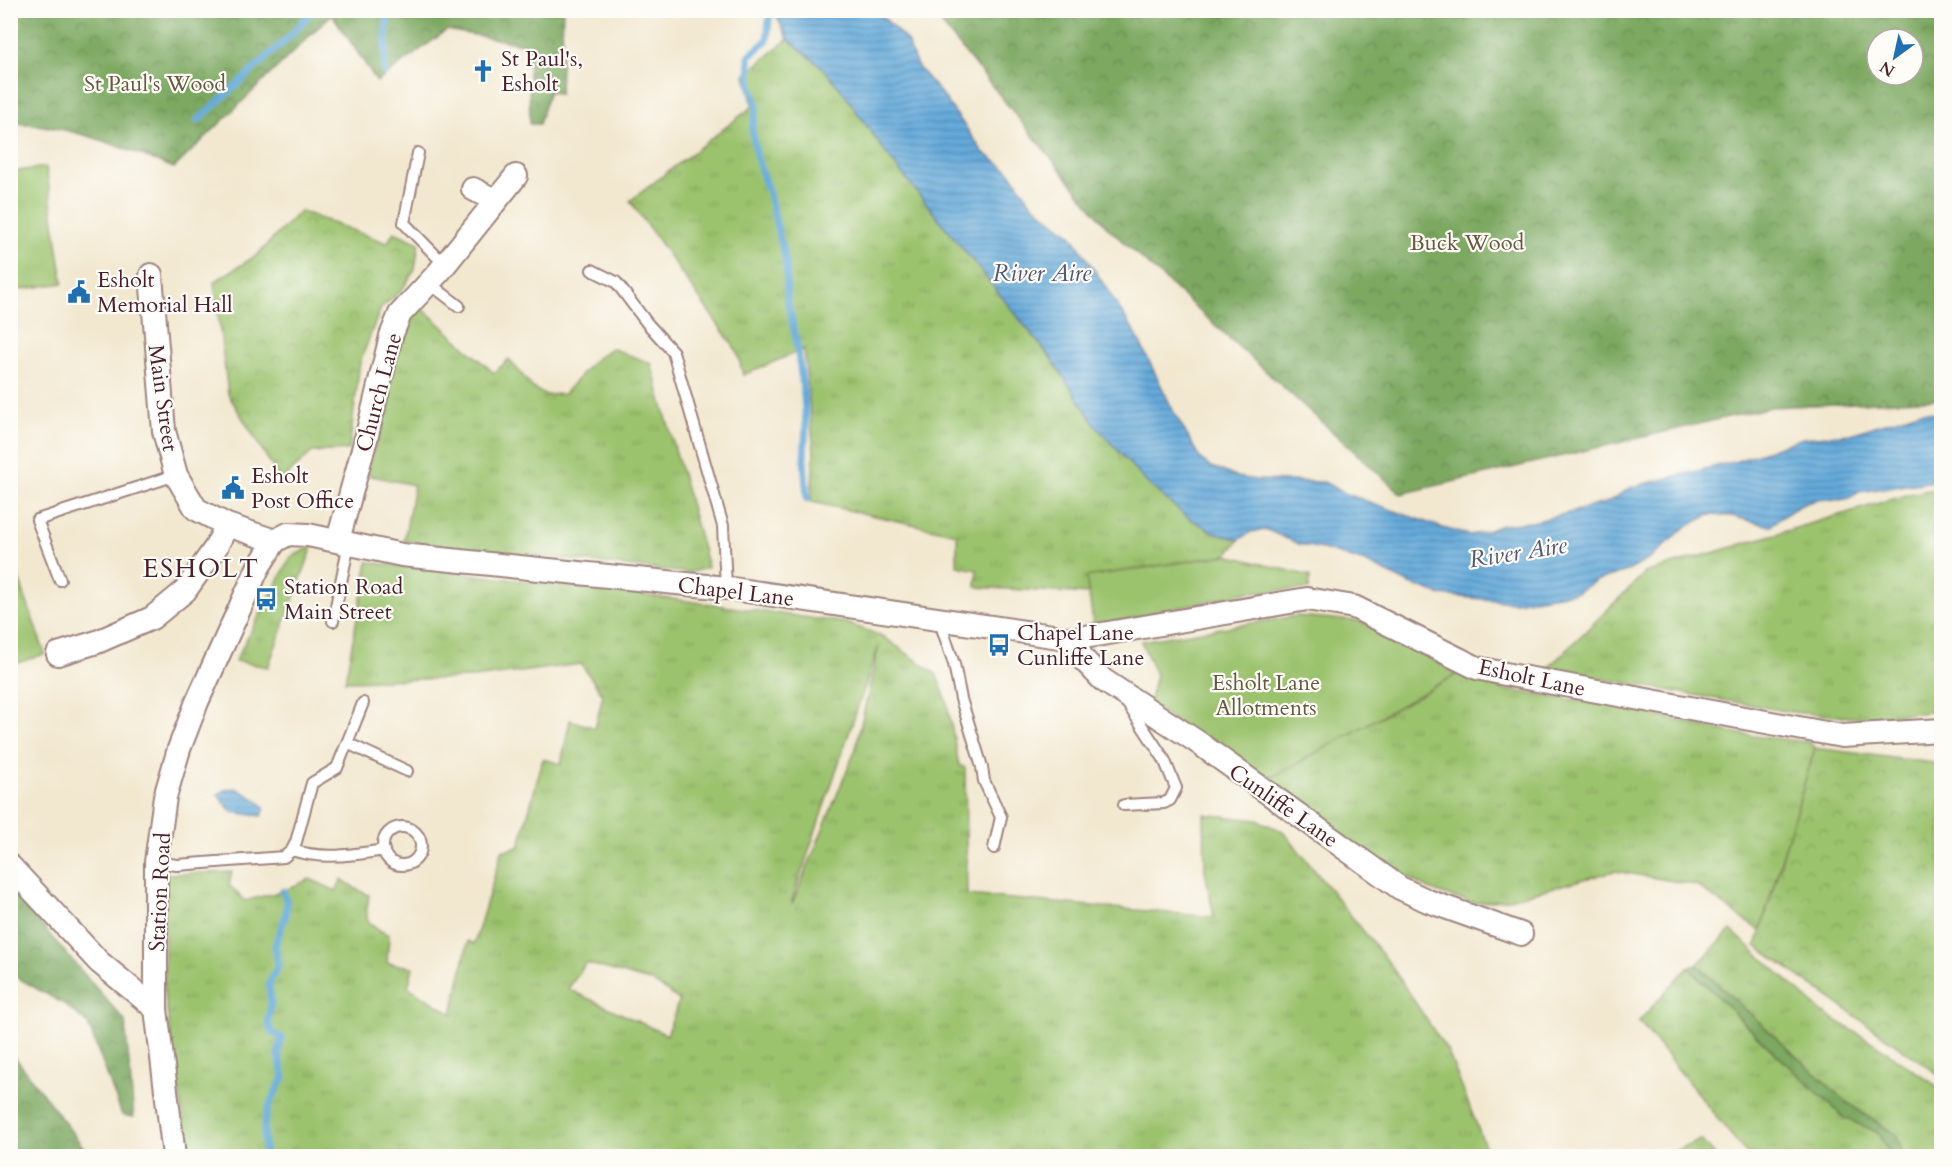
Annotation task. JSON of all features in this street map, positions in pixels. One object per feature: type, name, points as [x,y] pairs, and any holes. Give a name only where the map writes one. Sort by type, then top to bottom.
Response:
[{"type":"street","name":"Church Lane","points":[[343,542],[391,336],[400,314],[445,265],[516,176]]},
{"type":"street","points":[[473,189],[496,201]]},
{"type":"street","name":"Main Street","points":[[151,275],[164,431],[176,475],[196,509],[227,525],[275,542]]},
{"type":"street","points":[[58,654],[97,642],[152,618],[185,591],[216,547],[227,525]]},
{"type":"street","points":[[275,542],[288,534],[308,535],[343,542]]},
{"type":"street","name":"Station Road","points":[[174,1156],[156,1009],[156,862],[165,797],[179,748],[197,702],[258,568],[275,542]]},
{"type":"street","name":"Chapel Lane","points":[[343,542],[402,555],[726,588],[1073,639],[1134,628]]},
{"type":"street","name":"Esholt Lane","points":[[1134,628],[1307,599],[1354,607],[1477,668],[1510,675],[1842,735],[1941,730]]},
{"type":"street","name":"Cunliffe Lane","points":[[1073,639],[1082,658],[1103,680],[1196,741],[1400,888],[1428,901],[1521,934]]},
{"type":"street","points":[[10,866],[99,962],[156,1009]]},
{"type":"lane","points":[[418,153],[404,222],[445,265]]},
{"type":"lane","points":[[592,270],[616,282],[673,352],[723,526],[726,588]]},
{"type":"lane","points":[[429,282],[459,306]]},
{"type":"lane","points":[[60,580],[37,520],[176,475]]},
{"type":"lane","points":[[333,621],[343,542]]},
{"type":"lane","points":[[939,619],[954,664],[961,699],[982,767],[984,781],[1000,817],[994,848]]},
{"type":"lane","points":[[1119,691],[1164,759],[1176,788],[1170,800],[1164,803],[1124,804]]},
{"type":"lane","points":[[156,862],[177,865],[284,857],[292,850],[296,842],[312,783],[337,768],[363,703]]},
{"type":"lane","points":[[347,743],[407,771]]},
{"type":"lane","points":[[292,850],[306,855],[344,856],[384,850]]},
{"type":"green space","name":"St Paul's Wood","points":[[11,10],[563,11],[560,94],[549,91],[539,124],[530,124],[528,45],[447,30],[377,82],[332,14],[174,168],[74,132],[32,124],[11,123]]},
{"type":"green space","name":"Buck Wood","points":[[931,11],[1941,11],[1941,399],[1771,407],[1401,494],[1108,228]]},
{"type":"green space","points":[[788,39],[823,68],[843,92],[888,156],[1051,358],[1097,427],[1147,483],[1187,517],[1212,531],[1239,540],[1227,555],[1087,577],[1089,594],[976,587],[977,570],[957,566],[957,534],[811,502],[814,452],[804,349],[743,375],[737,351],[630,201],[753,106],[745,75]]},
{"type":"green space","points":[[46,167],[63,283],[11,291],[11,172]]},
{"type":"green space","points":[[300,211],[387,243],[394,232],[419,243],[415,269],[402,290],[381,308],[360,362],[349,450],[312,452],[281,481],[228,394],[214,282],[257,255]]},
{"type":"green space","points":[[421,307],[494,373],[509,359],[533,388],[545,395],[564,394],[593,361],[611,348],[651,363],[708,567],[689,573],[404,541],[414,485],[367,475],[400,346],[408,323]]},
{"type":"green space","points":[[1941,488],[1941,711],[1860,718],[1791,712],[1547,669],[1645,573],[1913,493]]},
{"type":"green space","points":[[313,546],[268,667],[235,661],[291,557]]},
{"type":"green space","points":[[10,553],[45,654],[11,665],[10,665]]},
{"type":"green space","points":[[1227,555],[1310,576],[1309,589],[1249,592],[1094,627],[1086,577]]},
{"type":"green space","points":[[368,562],[681,600],[846,623],[882,636],[936,674],[946,699],[959,765],[965,768],[967,895],[1214,917],[1205,871],[1204,814],[1257,820],[1283,831],[1389,963],[1448,1052],[1489,1156],[189,1156],[164,991],[166,874],[232,872],[229,885],[245,901],[283,891],[310,879],[336,891],[342,879],[369,895],[368,920],[389,935],[387,963],[413,967],[408,987],[452,1014],[468,941],[474,944],[502,851],[519,847],[543,759],[561,764],[570,720],[595,728],[603,695],[581,664],[474,678],[345,681]],"holes":[[[879,645],[855,751],[792,904],[792,900]],[[586,963],[653,982],[679,1000],[667,1035],[568,989]]]},
{"type":"green space","name":"Esholt Lane Allotments","points":[[1296,616],[1359,621],[1401,641],[1457,674],[1262,783],[1149,703],[1156,675],[1141,641]]},
{"type":"green space","points":[[1457,674],[1506,690],[1612,705],[1753,736],[1809,742],[1815,748],[1760,931],[1696,885],[1615,871],[1509,899],[1475,903],[1451,897],[1426,888],[1354,846],[1262,783]]},
{"type":"green space","points":[[1815,748],[1941,764],[1941,1076],[1756,946]]},
{"type":"green space","points":[[11,890],[125,1021],[134,1117],[122,1115],[88,1024],[64,1004],[11,974]]},
{"type":"green space","points":[[1731,930],[1822,1012],[1875,1044],[1941,1089],[1941,1156],[1904,1156],[1895,1134],[1846,1102],[1697,965]]},
{"type":"green space","points":[[1697,965],[1846,1102],[1895,1134],[1904,1156],[1892,1156],[1877,1132],[1845,1118],[1761,1040],[1688,967]]},
{"type":"green space","points":[[1688,967],[1761,1040],[1845,1118],[1877,1132],[1892,1156],[1748,1156],[1639,1021]]},
{"type":"green space","points":[[11,1052],[90,1156],[11,1156]]},
{"type":"green space","points":[[1701,1140],[1715,1156],[1663,1156]]},
{"type":"water","name":"River Aire","points":[[774,11],[877,11],[907,41],[917,66],[944,97],[983,152],[1009,171],[1032,204],[1072,236],[1135,332],[1174,412],[1200,458],[1209,466],[1237,477],[1256,480],[1324,482],[1344,493],[1469,535],[1502,525],[1532,522],[1608,502],[1632,487],[1737,461],[1803,438],[1851,434],[1921,411],[1941,414],[1941,480],[1859,492],[1843,499],[1810,502],[1792,510],[1770,526],[1731,516],[1709,515],[1684,528],[1651,558],[1630,570],[1595,581],[1578,592],[1514,602],[1440,595],[1408,583],[1365,562],[1299,544],[1267,530],[1251,532],[1239,540],[1212,531],[1187,517],[1147,483],[1097,427],[1051,358],[888,156],[843,92],[823,68],[788,39]]},
{"type":"water","points":[[236,788],[257,800],[265,808],[262,816],[232,812],[218,795],[224,790]]},
{"type":"waterway","points":[[197,121],[288,38],[313,10]]},
{"type":"waterway","points":[[384,72],[388,10]]},
{"type":"waterway","points":[[770,10],[767,40],[749,56],[750,82],[757,107],[752,129],[757,158],[769,194],[786,263],[787,299],[796,339],[804,396],[806,426],[804,459],[807,499]]},
{"type":"waterway","points":[[265,1156],[266,1115],[284,1077],[278,1054],[282,1038],[271,1032],[268,1021],[271,1003],[269,984],[278,965],[275,945],[285,917],[287,903],[283,891]]},
{"type":"place","name":"St Paul's, Esholt","points":[[483,71]]},
{"type":"place","name":"Esholt Memorial Hall","points":[[79,292]]},
{"type":"place","name":"Esholt Post Office","points":[[233,488]]},
{"type":"place","name":"Station Road Main Street","points":[[266,599]]},
{"type":"place","name":"Chapel Lane Cunliffe Lane","points":[[999,645]]},
{"type":"district","name":"ESHOLT","points":[[201,568]]}]
